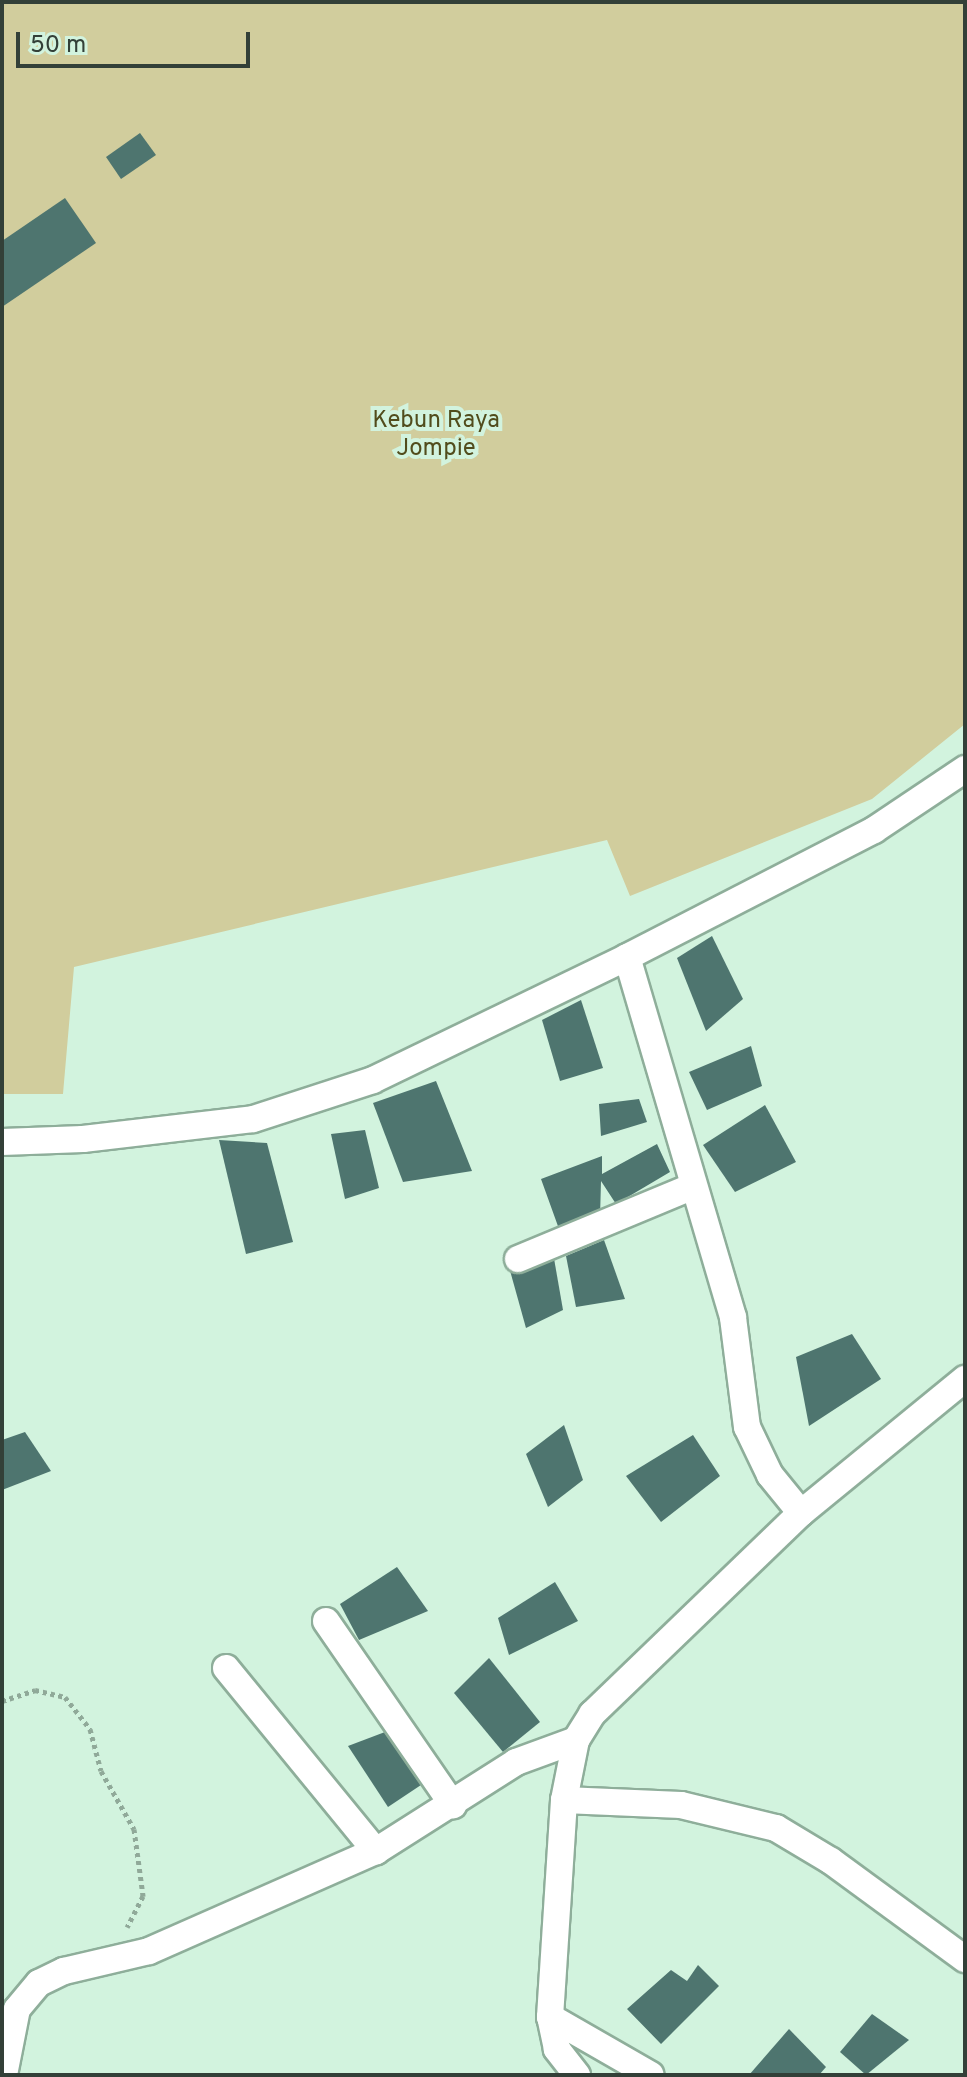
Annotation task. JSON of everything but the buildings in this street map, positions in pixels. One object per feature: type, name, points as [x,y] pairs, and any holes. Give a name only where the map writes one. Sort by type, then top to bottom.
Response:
[{"type":"street","points":[[2,1142],[83,1139],[253,1119],[373,1080],[627,957],[874,830],[965,769]]},
{"type":"street","points":[[627,957],[691,1187],[733,1317],[754,1448],[801,1513]]},
{"type":"street","points":[[518,1259],[691,1187]]},
{"type":"street","points":[[577,2075],[557,2049],[550,2017],[564,1800],[576,1740],[592,1714],[801,1513],[965,1379]]},
{"type":"street","points":[[326,1621],[453,1805]]},
{"type":"street","points":[[226,1668],[376,1851]]},
{"type":"street","points":[[4,2075],[17,2009],[39,1983],[112,1959],[149,1951],[376,1851],[453,1805],[516,1762],[576,1740]]},
{"type":"street","points":[[564,1800],[681,1805],[776,1828],[831,1861],[965,1959]]},
{"type":"street","points":[[550,2017],[651,2075]]},
{"type":"path","points":[[2,1701],[35,1690],[65,1697],[90,1729],[101,1771],[134,1829],[143,1896],[112,1959]]},
{"type":"green space","name":"Kebun Raya Jompie","points":[[2,2],[965,2],[965,724],[872,799],[630,896],[607,840],[74,967],[63,1094],[2,1094]]}]
